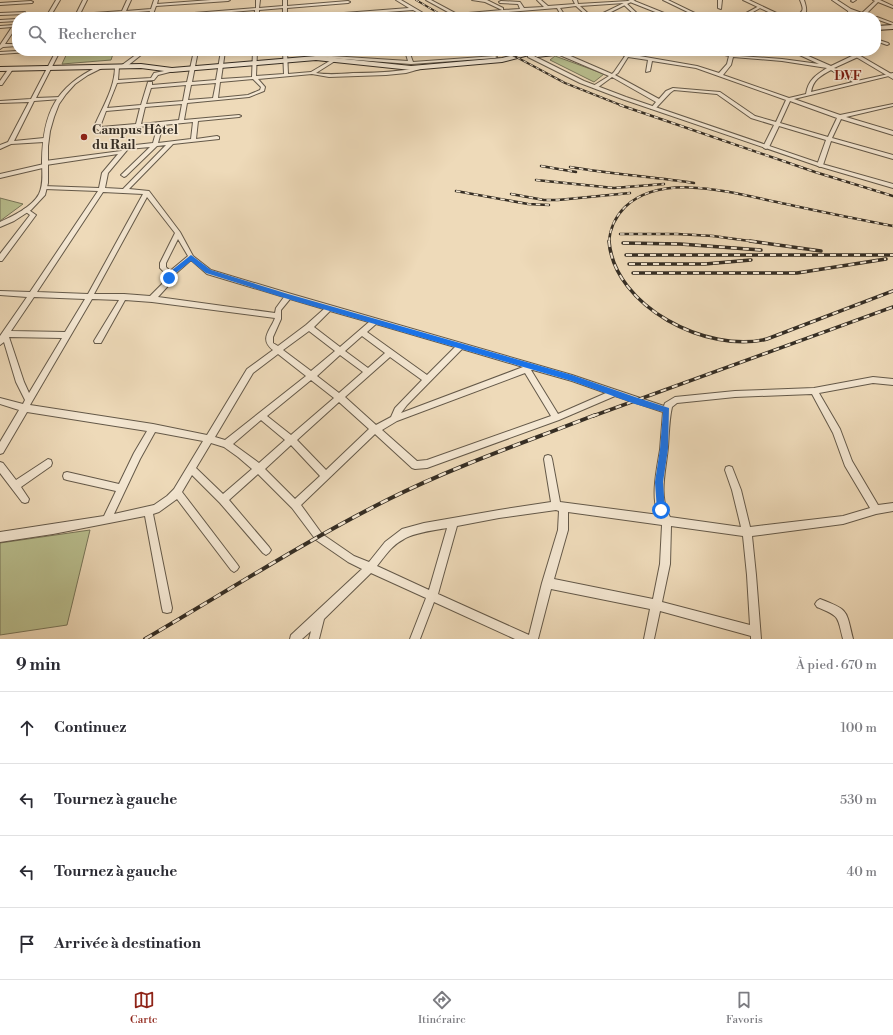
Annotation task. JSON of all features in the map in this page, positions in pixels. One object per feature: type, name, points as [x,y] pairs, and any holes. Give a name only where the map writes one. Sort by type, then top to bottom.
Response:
[{"type":"main road","points":[[881,28],[893,27]]},
{"type":"main road","points":[[0,69],[120,66],[156,67],[172,70],[286,61],[311,56]]},
{"type":"main road","points":[[319,56],[333,60],[356,60],[402,68],[425,67],[514,56]]},
{"type":"street","points":[[51,12],[58,0]]},
{"type":"street","points":[[79,12],[85,0]]},
{"type":"street","points":[[123,12],[129,0]]},
{"type":"street","points":[[123,12],[152,10],[156,0]]},
{"type":"street","points":[[217,12],[224,0]]},
{"type":"street","points":[[154,5],[228,0]]},
{"type":"street","points":[[258,0],[258,12]]},
{"type":"street","points":[[285,0],[285,12]]},
{"type":"street","points":[[398,0],[419,12]]},
{"type":"street","points":[[428,0],[450,12]]},
{"type":"street","points":[[474,0],[486,1],[503,10]]},
{"type":"street","points":[[539,0],[547,8]]},
{"type":"street","points":[[575,0],[577,5],[585,12]]},
{"type":"street","points":[[665,0],[690,12]]},
{"type":"street","points":[[720,0],[720,8]]},
{"type":"street","points":[[745,0],[771,12]]},
{"type":"street","points":[[802,0],[805,6],[805,12]]},
{"type":"street","points":[[834,0],[850,10],[856,12]]},
{"type":"street","points":[[865,12],[877,0],[893,7]]},
{"type":"street","points":[[0,4],[32,1]]},
{"type":"street","points":[[24,12],[32,1]]},
{"type":"street","points":[[236,12],[285,7],[314,2],[348,1],[350,12]]},
{"type":"street","points":[[503,10],[500,1],[519,3],[523,10]]},
{"type":"street","points":[[488,12],[615,1],[630,2],[654,12]]},
{"type":"street","points":[[608,12],[630,2]]},
{"type":"street","points":[[630,2],[636,12]]},
{"type":"street","points":[[8,14],[16,3]]},
{"type":"street","points":[[558,7],[561,12]]},
{"type":"street","points":[[750,12],[760,7]]},
{"type":"street","points":[[382,12],[413,9]]},
{"type":"street","points":[[0,14],[12,14]]},
{"type":"street","points":[[0,21],[12,20]]},
{"type":"street","points":[[881,20],[893,24]]},
{"type":"street","points":[[0,27],[12,25]]},
{"type":"street","points":[[0,46],[12,30]]},
{"type":"street","points":[[881,42],[887,44]]},
{"type":"street","points":[[0,46],[12,45]]},
{"type":"street","points":[[0,53],[12,52]]},
{"type":"street","points":[[10,143],[55,56]]},
{"type":"street","points":[[136,56],[120,66],[116,82],[97,127],[100,129],[239,116]]},
{"type":"street","points":[[181,121],[195,56]]},
{"type":"street","points":[[215,100],[222,56]]},
{"type":"street","points":[[104,110],[249,96],[262,91],[263,87],[254,78],[256,56]]},
{"type":"street","points":[[286,56],[286,75]]},
{"type":"street","points":[[324,56],[356,60],[411,63],[497,58]]},
{"type":"street","points":[[356,56],[356,60]]},
{"type":"street","points":[[409,56],[411,63]]},
{"type":"street","points":[[536,56],[595,87],[820,166],[893,186]]},
{"type":"street","points":[[564,56],[612,76],[659,100]]},
{"type":"street","points":[[595,87],[616,73],[626,56]]},
{"type":"street","points":[[633,56],[650,59],[658,57],[697,67],[840,117],[893,133]]},
{"type":"street","points":[[720,74],[731,63],[732,56],[782,60],[830,67]]},
{"type":"street","points":[[805,56],[830,67],[857,83]]},
{"type":"street","points":[[808,94],[809,84],[814,78],[830,67],[856,56],[892,76]]},
{"type":"street","points":[[648,72],[650,59]]},
{"type":"street","points":[[312,73],[333,60]]},
{"type":"street","points":[[0,225],[26,210],[41,196],[45,187],[44,140],[50,118],[60,98],[74,82],[86,73],[101,67]]},
{"type":"street","points":[[149,87],[312,73],[327,76],[366,75],[414,71],[425,67]]},
{"type":"street","points":[[0,84],[11,69]]},
{"type":"street","points":[[138,125],[152,79],[156,74],[172,70]]},
{"type":"street","points":[[766,147],[789,99],[892,76]]},
{"type":"street","points":[[116,82],[152,79]]},
{"type":"street","points":[[653,108],[659,100],[673,89],[712,92],[720,94],[753,117],[893,157]]},
{"type":"street","points":[[0,102],[60,98]]},
{"type":"street","points":[[840,117],[893,105]]},
{"type":"street","points":[[820,166],[840,117]]},
{"type":"street","points":[[193,140],[196,120]]},
{"type":"street","points":[[124,175],[155,145],[161,123]]},
{"type":"street","points":[[0,342],[102,189],[106,173],[126,148],[217,138]]},
{"type":"street","points":[[0,147],[10,143],[44,140]]},
{"type":"street","points":[[124,191],[171,143]]},
{"type":"street","points":[[0,176],[45,164],[123,152]]},
{"type":"street","points":[[45,187],[147,192]]},
{"type":"street","points":[[147,192],[178,233],[191,257],[209,272],[461,346],[530,369],[572,378],[667,410]]},
{"type":"street","points":[[0,450],[90,296],[147,192]]},
{"type":"street","points":[[0,259],[33,215],[26,210]]},
{"type":"street","points":[[170,276],[162,268],[178,233]]},
{"type":"street","points":[[152,299],[166,284],[170,276],[191,257]]},
{"type":"street","points":[[0,293],[152,299],[278,316]]},
{"type":"street","points":[[288,296],[278,310],[278,316],[269,341],[270,344],[340,397],[374,430],[415,465],[421,465],[556,418],[616,392]]},
{"type":"street","points":[[98,341],[124,297]]},
{"type":"street","points":[[0,536],[53,529],[107,519],[156,508],[170,499],[177,492],[250,371],[308,327],[329,308]]},
{"type":"street","points":[[226,444],[311,376],[375,321]]},
{"type":"street","points":[[308,327],[368,372]]},
{"type":"street","points":[[362,332],[427,380]]},
{"type":"street","points":[[5,334],[67,335]]},
{"type":"street","points":[[5,334],[27,404]]},
{"type":"street","points":[[394,419],[398,410],[404,403],[461,346]]},
{"type":"street","points":[[223,500],[390,353]]},
{"type":"street","points":[[530,369],[556,418]]},
{"type":"street","points":[[295,505],[374,430],[394,419],[530,369]]},
{"type":"street","points":[[649,639],[665,564],[667,521],[661,510],[659,482],[668,405],[675,400],[735,394],[814,391],[873,380],[893,382]]},
{"type":"street","points":[[814,391],[837,432],[848,463],[876,510]]},
{"type":"street","points":[[0,401],[27,404],[209,438],[226,444],[259,469],[295,505],[319,537],[351,559],[526,639]]},
{"type":"street","points":[[262,416],[290,440],[326,476]]},
{"type":"street","points":[[107,519],[137,456],[153,428]]},
{"type":"street","points":[[533,639],[557,548],[562,538],[560,506],[548,459]]},
{"type":"street","points":[[15,486],[48,463]]},
{"type":"street","points":[[0,466],[25,499]]},
{"type":"street","points":[[191,468],[223,500],[266,550]]},
{"type":"street","points":[[547,583],[656,604],[756,635],[747,532],[736,485],[729,470]]},
{"type":"street","points":[[67,476],[121,488]]},
{"type":"street","points":[[177,492],[234,567]]},
{"type":"street","points":[[295,639],[370,568],[388,545],[402,534],[424,528],[499,514],[560,506],[747,532],[843,520],[876,510],[893,508]]},
{"type":"street","points":[[148,510],[167,608]]},
{"type":"street","points":[[415,639],[432,596],[453,523]]},
{"type":"street","points":[[820,604],[842,615],[845,620],[848,639]]},
{"type":"street","points":[[314,639],[319,617]]},
{"type":"green space","points":[[66,56],[112,56],[111,60],[62,64]]},
{"type":"green space","points":[[555,56],[604,74],[594,82],[550,60]]},
{"type":"green space","points":[[0,198],[23,204],[0,221]]},
{"type":"green space","points":[[90,530],[67,625],[0,635],[0,543]]},
{"type":"railway","points":[[416,0],[436,12]]},
{"type":"railway","points":[[514,56],[565,83],[623,106]]},
{"type":"railway","points":[[620,105],[815,172],[893,196]]},
{"type":"railway","points":[[541,166],[576,172]]},
{"type":"railway","points":[[570,167],[694,183]]},
{"type":"railway","points":[[536,180],[614,188],[664,184]]},
{"type":"railway","points":[[609,241],[614,223],[618,215],[625,207],[641,196],[660,190],[681,187],[725,191],[893,226]]},
{"type":"railway","points":[[456,191],[528,204],[549,205]]},
{"type":"railway","points":[[511,194],[544,200],[558,200],[630,193]]},
{"type":"railway","points":[[620,234],[677,234],[713,236],[757,242]]},
{"type":"railway","points":[[609,241],[615,265],[628,286],[646,305],[668,320],[692,332],[718,339],[743,342],[767,339],[893,291]]},
{"type":"railway","points":[[750,241],[821,251]]},
{"type":"railway","points":[[623,243],[680,244],[761,250]]},
{"type":"railway","points":[[626,255],[893,255]]},
{"type":"railway","points":[[633,273],[797,273],[886,259]]},
{"type":"railway","points":[[629,264],[705,264],[751,260]]},
{"type":"railway","points":[[593,416],[893,307]]},
{"type":"railway","points":[[145,639],[296,549],[389,499],[465,465],[595,415]]},
{"type":"place","name":"Campus Hôtel du Rail","points":[[84,137]]},
{"type":"district","name":"DVF","points":[[848,76]]},
{"type":"route","points":[[169,278],[191,257],[209,272],[572,378],[667,410],[664,449],[659,482],[661,510]]}]
